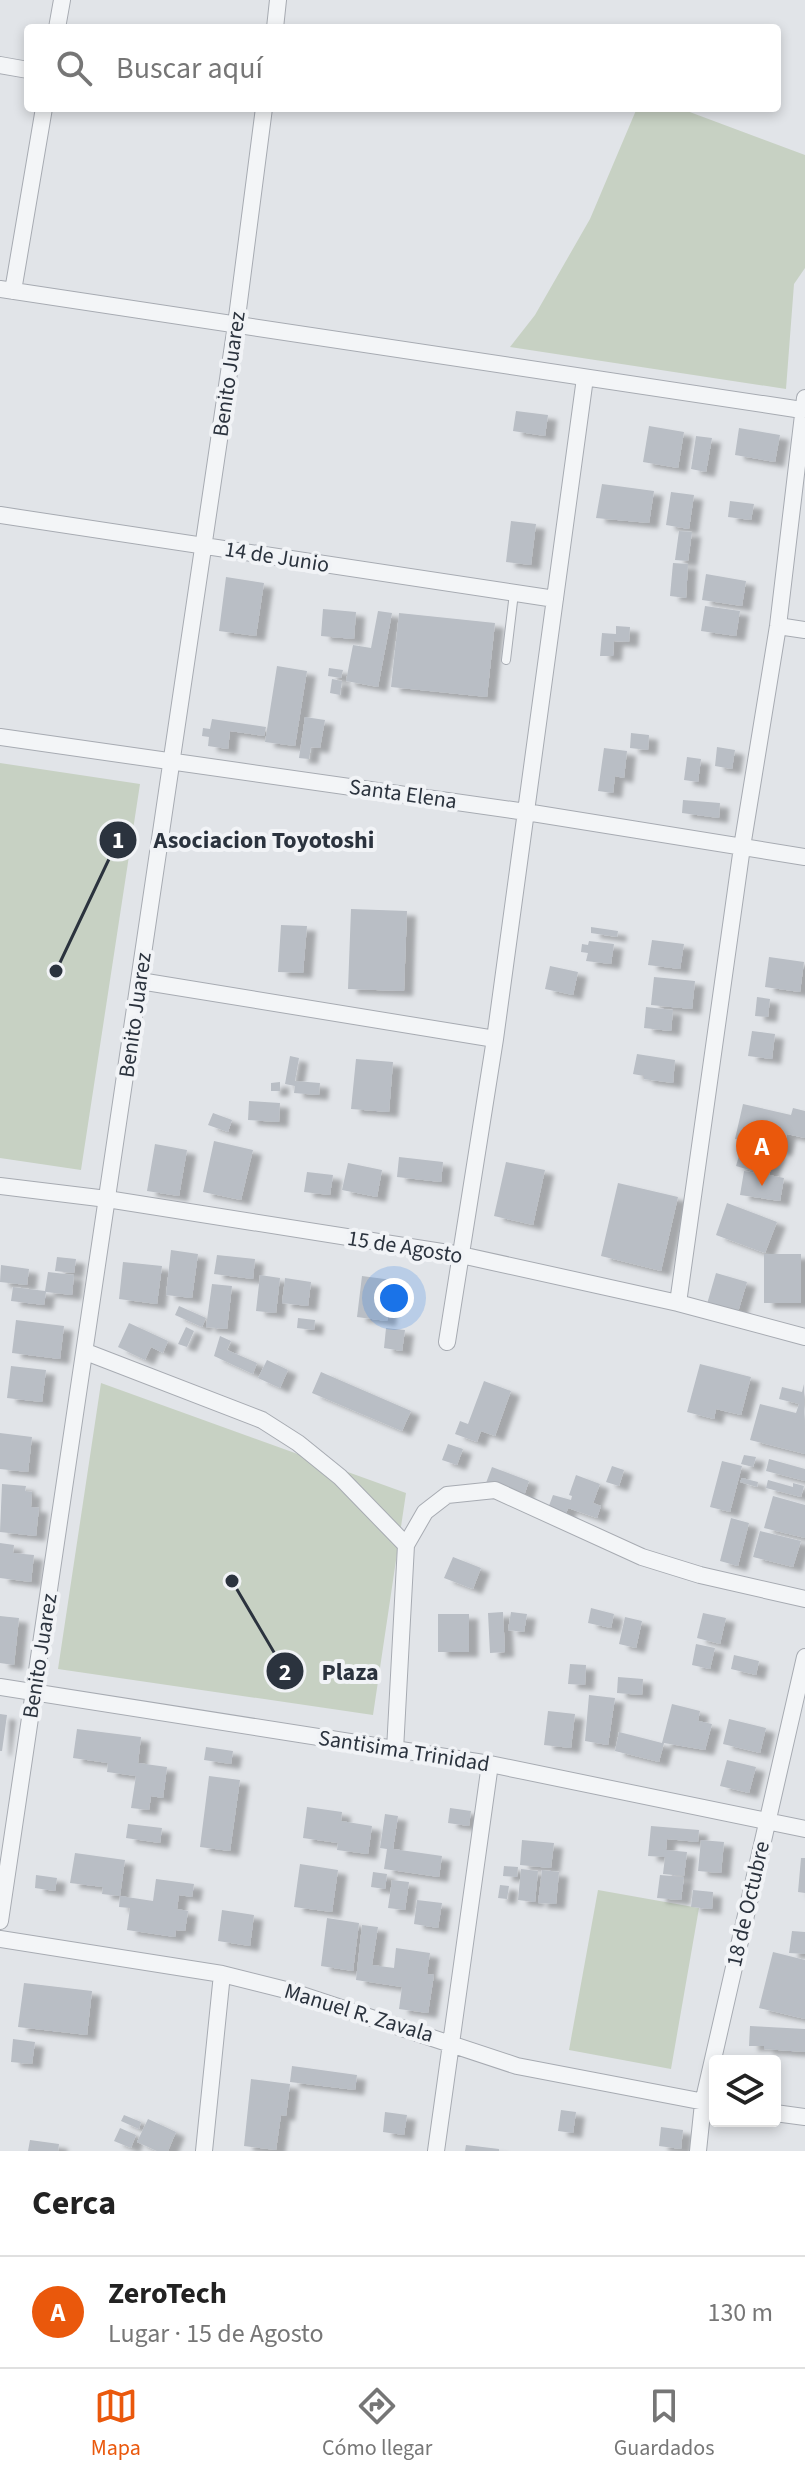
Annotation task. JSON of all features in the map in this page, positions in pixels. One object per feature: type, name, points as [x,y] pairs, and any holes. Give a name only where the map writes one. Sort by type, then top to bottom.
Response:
[{"type":"street","points":[[58,24],[62,0]]},
{"type":"street","points":[[275,24],[278,0]]},
{"type":"street","points":[[0,65],[24,69]]},
{"type":"street","points":[[43,112],[7,290],[585,378],[804,404],[778,626],[742,847],[678,1303]]},
{"type":"street","name":"Benito Juarez","points":[[0,1921],[204,546],[263,112]]},
{"type":"street","points":[[447,1342],[495,1039],[585,378]]},
{"type":"street","name":"14 de Junio","points":[[0,515],[555,599]]},
{"type":"street","points":[[778,626],[805,630]]},
{"type":"street","name":"Santa Elena","points":[[0,737],[526,812],[805,857]]},
{"type":"street","points":[[140,981],[495,1039]]},
{"type":"street","name":"15 de Agosto","points":[[0,1186],[107,1199],[461,1255],[678,1303],[805,1337]]},
{"type":"street","points":[[86,1352],[262,1420],[298,1443],[340,1477],[406,1545]]},
{"type":"street","points":[[395,1750],[406,1545],[425,1512],[447,1495],[495,1490],[642,1557],[700,1575],[805,1599]]},
{"type":"street","name":"18 de Octubre","points":[[719,2055],[767,1820],[805,1657]]},
{"type":"street","name":"Santisima Trinidad","points":[[0,1687],[490,1764],[805,1829]]},
{"type":"street","points":[[436,2151],[490,1764]]},
{"type":"street","name":"Manuel R. Zavala","points":[[0,1939],[222,1974],[290,1991],[517,2066],[709,2104]]},
{"type":"street","points":[[204,2151],[222,1974]]},
{"type":"street","name":"18 de Octubre","points":[[698,2151],[709,2104]]},
{"type":"street","points":[[781,2114],[805,2117]]},
{"type":"lane","points":[[506,660],[514,592]]},
{"type":"green space","points":[[635,112],[690,112],[805,155],[805,268],[794,284],[786,389],[510,347],[535,315],[590,219]]},
{"type":"green space","points":[[0,763],[140,784],[81,1170],[0,1158]]},
{"type":"green space","points":[[101,1383],[406,1493],[373,1715],[58,1669]]},
{"type":"green space","points":[[598,1890],[699,1908],[671,2069],[569,2050]]},
{"type":"building","points":[[516,411],[548,415],[545,436],[513,431]]},
{"type":"building","points":[[649,426],[684,432],[678,468],[643,462]]},
{"type":"building","points":[[739,428],[780,435],[775,462],[735,455]]},
{"type":"building","points":[[696,436],[712,438],[706,472],[691,469]]},
{"type":"building","points":[[602,484],[654,491],[649,523],[596,518]]},
{"type":"building","points":[[671,492],[694,495],[689,529],[666,525]]},
{"type":"building","points":[[730,501],[754,504],[751,520],[728,517]]},
{"type":"building","points":[[511,521],[536,524],[531,565],[506,562]]},
{"type":"building","points":[[679,531],[692,532],[688,561],[675,560]]},
{"type":"building","points":[[673,563],[688,564],[686,598],[670,596]]},
{"type":"building","points":[[706,574],[746,581],[742,606],[702,600]]},
{"type":"building","points":[[226,577],[264,583],[256,636],[219,631]]},
{"type":"building","points":[[705,606],[740,611],[736,636],[701,631]]},
{"type":"building","points":[[323,609],[356,612],[354,639],[321,636]]},
{"type":"building","points":[[378,611],[392,613],[378,687],[346,681],[353,645],[371,648]]},
{"type":"building","points":[[399,613],[495,623],[487,697],[391,687]]},
{"type":"building","points":[[616,626],[630,627],[629,642],[614,641],[613,656],[600,656],[602,633],[616,634]]},
{"type":"building","points":[[277,666],[307,671],[295,746],[265,742]]},
{"type":"building","points":[[329,668],[343,670],[341,678],[328,676]]},
{"type":"building","points":[[332,679],[342,681],[340,695],[330,693]]},
{"type":"building","points":[[305,717],[325,720],[320,748],[311,747],[309,759],[299,758]]},
{"type":"building","points":[[212,719],[266,727],[264,736],[230,731],[228,749],[208,746],[209,737],[202,736],[203,728],[210,729]]},
{"type":"building","points":[[631,733],[649,735],[648,750],[630,748]]},
{"type":"building","points":[[717,747],[735,750],[732,769],[715,766]]},
{"type":"building","points":[[604,748],[627,751],[624,778],[615,776],[613,793],[598,791]]},
{"type":"building","points":[[687,757],[701,759],[698,782],[684,780]]},
{"type":"building","points":[[683,800],[720,803],[719,818],[682,813]]},
{"type":"building","points":[[351,909],[407,911],[404,991],[348,989]]},
{"type":"building","points":[[281,925],[307,926],[303,973],[278,972]]},
{"type":"building","points":[[591,927],[618,931],[617,937],[591,933]]},
{"type":"building","points":[[652,940],[684,944],[680,969],[648,965]]},
{"type":"building","points":[[589,941],[614,944],[611,964],[586,961],[588,953],[581,952],[582,944],[588,945]]},
{"type":"building","points":[[769,957],[804,962],[800,992],[765,987]]},
{"type":"building","points":[[550,966],[578,972],[573,995],[545,989]]},
{"type":"building","points":[[654,977],[695,981],[692,1009],[651,1005]]},
{"type":"building","points":[[757,997],[770,999],[768,1017],[755,1016]]},
{"type":"building","points":[[646,1007],[673,1010],[671,1031],[644,1028]]},
{"type":"building","points":[[752,1031],[775,1034],[772,1059],[748,1056]]},
{"type":"building","points":[[637,1054],[675,1060],[673,1083],[644,1079],[644,1076],[633,1074]]},
{"type":"building","points":[[290,1056],[299,1058],[295,1081],[320,1083],[319,1095],[294,1093],[295,1086],[285,1084]]},
{"type":"building","points":[[356,1059],[393,1062],[389,1112],[351,1109]]},
{"type":"building","points":[[280,1082],[280,1091],[271,1091],[271,1083]]},
{"type":"building","points":[[249,1101],[280,1103],[279,1122],[248,1120]]},
{"type":"building","points":[[743,1104],[791,1115],[793,1108],[805,1111],[805,1138],[787,1134],[783,1151],[735,1139]]},
{"type":"building","points":[[213,1113],[232,1120],[228,1132],[208,1125]]},
{"type":"building","points":[[214,1141],[253,1150],[241,1200],[203,1192]]},
{"type":"building","points":[[743,1142],[776,1152],[769,1175],[784,1178],[780,1201],[740,1195],[744,1171],[763,1174],[736,1166]]},
{"type":"building","points":[[155,1144],[187,1150],[179,1196],[147,1191]]},
{"type":"building","points":[[399,1157],[443,1162],[441,1182],[397,1177]]},
{"type":"building","points":[[506,1162],[545,1170],[533,1225],[494,1216]]},
{"type":"building","points":[[348,1163],[382,1170],[377,1197],[342,1190]]},
{"type":"building","points":[[307,1172],[333,1175],[330,1195],[304,1192]]},
{"type":"building","points":[[618,1183],[678,1197],[661,1271],[601,1256]]},
{"type":"building","points":[[727,1203],[777,1222],[765,1253],[716,1235]]},
{"type":"building","points":[[171,1250],[198,1254],[192,1298],[166,1295]]},
{"type":"building","points":[[764,1254],[801,1254],[801,1303],[764,1303]]},
{"type":"building","points":[[217,1255],[255,1259],[253,1279],[214,1274]]},
{"type":"building","points":[[57,1257],[76,1259],[74,1273],[55,1271]]},
{"type":"building","points":[[123,1262],[162,1266],[157,1304],[119,1299]]},
{"type":"building","points":[[1,1265],[29,1269],[27,1285],[0,1282]]},
{"type":"building","points":[[48,1272],[74,1275],[72,1295],[46,1292],[44,1305],[11,1301],[13,1287],[45,1291]]},
{"type":"building","points":[[716,1273],[747,1282],[738,1312],[707,1304]]},
{"type":"building","points":[[260,1275],[280,1278],[276,1313],[256,1311]]},
{"type":"building","points":[[362,1276],[392,1280],[387,1321],[357,1317]]},
{"type":"building","points":[[285,1278],[311,1282],[308,1306],[282,1303]]},
{"type":"building","points":[[212,1284],[232,1286],[227,1329],[206,1327]]},
{"type":"building","points":[[179,1306],[206,1318],[202,1327],[175,1315]]},
{"type":"building","points":[[298,1318],[315,1320],[314,1330],[297,1328]]},
{"type":"building","points":[[16,1320],[64,1326],[60,1359],[12,1353]]},
{"type":"building","points":[[129,1323],[168,1341],[163,1353],[151,1347],[145,1360],[118,1347]]},
{"type":"building","points":[[186,1327],[194,1331],[187,1347],[178,1344]]},
{"type":"building","points":[[386,1328],[405,1330],[402,1351],[384,1348]]},
{"type":"building","points":[[220,1336],[231,1341],[227,1350],[257,1363],[253,1374],[214,1356]]},
{"type":"building","points":[[267,1360],[288,1370],[280,1388],[258,1378]]},
{"type":"building","points":[[700,1364],[751,1377],[741,1415],[716,1409],[714,1419],[687,1412]]},
{"type":"building","points":[[11,1366],[46,1370],[42,1402],[7,1398]]},
{"type":"building","points":[[321,1372],[411,1411],[402,1431],[312,1393]]},
{"type":"building","points":[[484,1381],[511,1391],[495,1436],[481,1431],[477,1442],[455,1434],[460,1421],[468,1424]]},
{"type":"building","points":[[804,1384],[805,1454],[750,1440],[760,1404],[796,1413],[799,1404],[779,1399],[782,1387],[802,1392]]},
{"type":"building","points":[[0,1433],[32,1437],[28,1472],[0,1469]]},
{"type":"building","points":[[448,1444],[463,1449],[457,1465],[442,1460]]},
{"type":"building","points":[[744,1455],[756,1457],[753,1467],[741,1464]]},
{"type":"building","points":[[769,1459],[805,1469],[805,1481],[766,1471]]},
{"type":"building","points":[[722,1461],[742,1466],[730,1512],[710,1507]]},
{"type":"building","points":[[612,1466],[624,1470],[619,1486],[606,1482]]},
{"type":"building","points":[[492,1467],[529,1481],[524,1496],[486,1483]]},
{"type":"building","points":[[576,1475],[600,1484],[593,1503],[601,1506],[597,1518],[568,1508],[565,1517],[547,1511],[553,1495],[571,1500],[572,1496],[569,1495]]},
{"type":"building","points":[[742,1478],[758,1482],[757,1487],[740,1482]]},
{"type":"building","points":[[768,1480],[793,1487],[793,1483],[804,1486],[801,1497],[766,1488]]},
{"type":"building","points":[[2,1484],[26,1486],[25,1491],[32,1492],[31,1507],[39,1508],[36,1536],[0,1532]]},
{"type":"building","points":[[773,1496],[805,1505],[805,1538],[764,1528]]},
{"type":"building","points":[[731,1518],[749,1523],[738,1566],[720,1561]]},
{"type":"building","points":[[760,1531],[801,1541],[793,1567],[753,1557]]},
{"type":"building","points":[[0,1543],[14,1545],[13,1553],[34,1555],[31,1582],[0,1578]]},
{"type":"building","points":[[453,1557],[481,1568],[473,1589],[444,1578]]},
{"type":"building","points":[[591,1608],[614,1614],[611,1628],[588,1623]]},
{"type":"building","points":[[503,1612],[505,1652],[490,1653],[488,1613]]},
{"type":"building","points":[[511,1612],[527,1614],[524,1632],[508,1630]]},
{"type":"building","points":[[703,1613],[726,1618],[720,1644],[697,1638]]},
{"type":"building","points":[[438,1614],[469,1614],[469,1652],[438,1652]]},
{"type":"building","points":[[0,1616],[19,1618],[14,1665],[0,1663]]},
{"type":"building","points":[[625,1617],[642,1621],[636,1648],[619,1644]]},
{"type":"building","points":[[696,1644],[715,1648],[710,1669],[692,1665]]},
{"type":"building","points":[[734,1655],[759,1661],[756,1675],[731,1669]]},
{"type":"building","points":[[570,1664],[586,1665],[585,1685],[568,1684]]},
{"type":"building","points":[[618,1677],[643,1679],[642,1695],[617,1693]]},
{"type":"building","points":[[589,1695],[615,1698],[608,1745],[585,1741]]},
{"type":"building","points":[[672,1704],[700,1711],[698,1721],[712,1724],[705,1750],[664,1743],[659,1762],[615,1751],[619,1732],[662,1743]]},
{"type":"building","points":[[548,1711],[575,1714],[571,1748],[544,1745]]},
{"type":"building","points":[[0,1714],[7,1715],[2,1751],[0,1751]]},
{"type":"building","points":[[729,1719],[766,1728],[760,1753],[723,1744]]},
{"type":"building","points":[[77,1729],[141,1737],[138,1763],[167,1767],[163,1798],[151,1796],[149,1810],[131,1808],[136,1776],[107,1772],[108,1763],[73,1758]]},
{"type":"building","points":[[206,1747],[233,1751],[231,1764],[204,1760]]},
{"type":"building","points":[[727,1760],[756,1767],[749,1793],[720,1786]]},
{"type":"building","points":[[209,1776],[240,1780],[230,1851],[200,1847]]},
{"type":"building","points":[[307,1807],[342,1812],[341,1821],[372,1826],[368,1854],[337,1850],[338,1843],[303,1838]]},
{"type":"building","points":[[450,1808],[471,1811],[469,1826],[448,1823]]},
{"type":"building","points":[[385,1814],[398,1816],[393,1849],[442,1856],[439,1877],[384,1869],[387,1849],[380,1848]]},
{"type":"building","points":[[128,1824],[162,1828],[160,1843],[126,1838]]},
{"type":"building","points":[[651,1826],[699,1830],[698,1842],[667,1839],[666,1850],[687,1852],[684,1876],[663,1874],[665,1857],[648,1856]]},
{"type":"building","points":[[522,1840],[554,1843],[551,1868],[520,1865]]},
{"type":"building","points":[[701,1840],[724,1842],[721,1873],[698,1871]]},
{"type":"building","points":[[75,1853],[125,1860],[120,1896],[102,1894],[103,1887],[70,1883]]},
{"type":"building","points":[[801,1858],[805,1858],[805,1893],[798,1892]]},
{"type":"building","points":[[300,1864],[338,1870],[332,1912],[294,1907]]},
{"type":"building","points":[[504,1866],[518,1867],[517,1877],[503,1876]]},
{"type":"building","points":[[521,1869],[538,1871],[535,1902],[518,1900]]},
{"type":"building","points":[[542,1870],[559,1872],[556,1904],[538,1903]]},
{"type":"building","points":[[373,1872],[387,1874],[385,1889],[371,1887]]},
{"type":"building","points":[[36,1875],[57,1878],[55,1891],[35,1888]]},
{"type":"building","points":[[660,1875],[684,1877],[681,1900],[657,1898]]},
{"type":"building","points":[[156,1879],[194,1884],[192,1897],[179,1895],[177,1909],[188,1911],[185,1931],[176,1930],[175,1937],[127,1930],[130,1908],[119,1907],[120,1896],[153,1901]]},
{"type":"building","points":[[392,1880],[409,1882],[405,1910],[388,1908]]},
{"type":"building","points":[[500,1885],[509,1886],[507,1899],[498,1898]]},
{"type":"building","points":[[693,1890],[713,1892],[712,1909],[691,1907]]},
{"type":"building","points":[[417,1900],[442,1903],[438,1928],[414,1924]]},
{"type":"building","points":[[222,1910],[254,1915],[250,1946],[218,1941]]},
{"type":"building","points":[[327,1918],[359,1923],[353,1971],[321,1966]]},
{"type":"building","points":[[362,1925],[378,1927],[372,1965],[394,1968],[396,1948],[430,1953],[427,1974],[434,1975],[428,2013],[399,2009],[402,1987],[356,1980]]},
{"type":"building","points":[[792,1931],[805,1932],[805,1954],[789,1953]]},
{"type":"building","points":[[773,1952],[805,1960],[805,2019],[759,2008]]},
{"type":"building","points":[[24,1983],[92,1991],[87,2035],[18,2027]]},
{"type":"building","points":[[750,2026],[805,2029],[805,2052],[749,2046]]},
{"type":"building","points":[[13,2039],[35,2042],[32,2064],[11,2062]]},
{"type":"building","points":[[292,2066],[357,2075],[355,2090],[290,2082]]},
{"type":"building","points":[[251,2079],[290,2084],[286,2116],[281,2115],[276,2150],[244,2146]]},
{"type":"building","points":[[561,2110],[576,2112],[573,2133],[558,2131]]},
{"type":"building","points":[[385,2112],[407,2115],[404,2135],[383,2132]]},
{"type":"building","points":[[124,2115],[141,2122],[139,2129],[121,2121]]},
{"type":"building","points":[[148,2119],[176,2132],[168,2151],[157,2151],[137,2142]]},
{"type":"building","points":[[661,2127],[683,2130],[681,2149],[659,2146]]},
{"type":"building","points":[[120,2128],[136,2135],[131,2148],[114,2141]]},
{"type":"building","points":[[30,2140],[59,2144],[58,2151],[28,2151]]},
{"type":"building","points":[[466,2145],[499,2149],[499,2151],[465,2151]]},
{"type":"place","name":"Asociacion Toyotoshi","points":[[56,971]]},
{"type":"place","name":"ZeroTech","points":[[762,1186]]},
{"type":"place","name":"Plaza","points":[[232,1581]]}]
